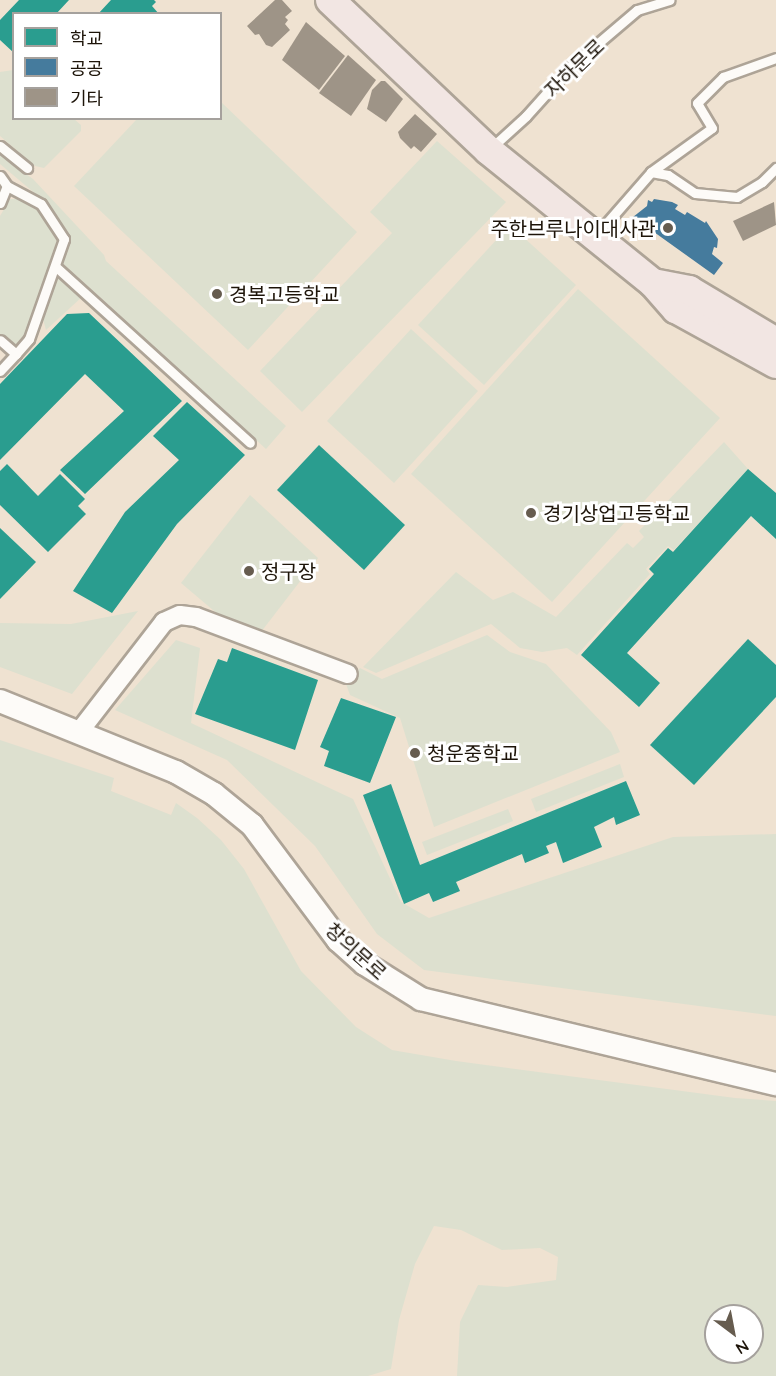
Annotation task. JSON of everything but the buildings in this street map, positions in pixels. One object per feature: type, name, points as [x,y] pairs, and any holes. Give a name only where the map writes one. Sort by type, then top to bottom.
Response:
[{"type":"main road","points":[[330,0],[488,150],[652,283],[676,309],[776,364]]},
{"type":"main road","points":[[652,283],[688,290],[776,342]]},
{"type":"street","points":[[79,732],[164,622],[180,615],[196,617],[348,674]]},
{"type":"street","name":"창의문로","points":[[0,701],[176,772],[214,794],[252,825],[338,940],[374,970],[421,999],[776,1084]]},
{"type":"lane","name":"자하문로","points":[[488,150],[526,116],[570,67],[638,10],[669,0]]},
{"type":"lane","points":[[596,236],[651,172],[712,128],[697,103],[723,77],[776,58]]},
{"type":"lane","points":[[0,146],[27,168]]},
{"type":"lane","points":[[651,172],[668,175],[695,193],[737,197],[762,182],[776,168]]},
{"type":"lane","points":[[0,176],[8,186],[41,204],[64,238],[29,339],[0,371]]},
{"type":"lane","points":[[0,203],[8,186]]},
{"type":"lane","points":[[55,266],[250,443]]},
{"type":"lane","points":[[0,340],[16,354]]},
{"type":"green space","points":[[12,70],[12,120],[75,120],[81,125],[81,131],[44,168],[35,166],[0,136],[0,72]]},
{"type":"green space","points":[[222,103],[357,232],[248,350],[74,186],[136,120],[222,120]]},
{"type":"green space","points":[[437,141],[506,202],[302,412],[260,371],[392,233],[370,212]]},
{"type":"green space","points":[[0,155],[33,179],[104,255],[106,261],[286,426],[266,449],[62,263],[69,241],[44,201],[0,164]]},
{"type":"green space","points":[[10,199],[33,199],[58,237],[26,333],[16,349],[0,336],[0,216]]},
{"type":"green space","points":[[510,225],[576,285],[484,385],[418,325]]},
{"type":"green space","points":[[58,273],[83,296],[46,330],[43,319]]},
{"type":"green space","points":[[578,289],[720,418],[552,602],[411,474]]},
{"type":"green space","points":[[411,329],[478,391],[394,483],[327,421]]},
{"type":"green space","points":[[724,442],[748,469],[674,550],[668,546],[646,569],[650,574],[577,655],[567,648],[542,652],[520,648],[491,624],[376,673],[363,667],[456,572],[493,600],[513,592],[556,617],[627,543],[633,548],[644,537],[639,531]]},
{"type":"green space","name":"정구장","points":[[250,495],[318,558],[261,632],[220,616],[181,583]]},
{"type":"green space","points":[[138,611],[72,694],[0,667],[0,623],[71,624]]},
{"type":"green space","points":[[487,635],[510,652],[546,664],[611,732],[620,752],[434,827],[400,718],[350,695],[346,684],[360,668],[382,679]]},
{"type":"green space","points":[[176,640],[200,648],[191,723],[353,799],[401,902],[429,918],[673,837],[776,834],[776,1016],[424,970],[377,934],[315,846],[227,760],[115,710]]},
{"type":"green space","points":[[0,740],[114,778],[111,791],[171,815],[176,803],[197,818],[221,840],[244,869],[301,971],[356,1027],[392,1050],[456,1061],[735,1098],[776,1101],[776,1376],[457,1376],[460,1322],[478,1285],[507,1287],[556,1280],[558,1257],[540,1248],[502,1250],[461,1230],[434,1226],[415,1264],[399,1320],[391,1369],[368,1376],[0,1376]]},
{"type":"green space","points":[[620,764],[624,777],[536,812],[531,799]]},
{"type":"green space","points":[[508,809],[513,821],[427,855],[422,842]]},
{"type":"place","name":"주한브루나이대사관","points":[[668,228]]},
{"type":"place","name":"경복고등학교","points":[[217,294]]},
{"type":"place","name":"경기상업고등학교","points":[[531,513]]},
{"type":"place","name":"정구장","points":[[249,571]]},
{"type":"place","name":"청운중학교","points":[[415,753]]}]
